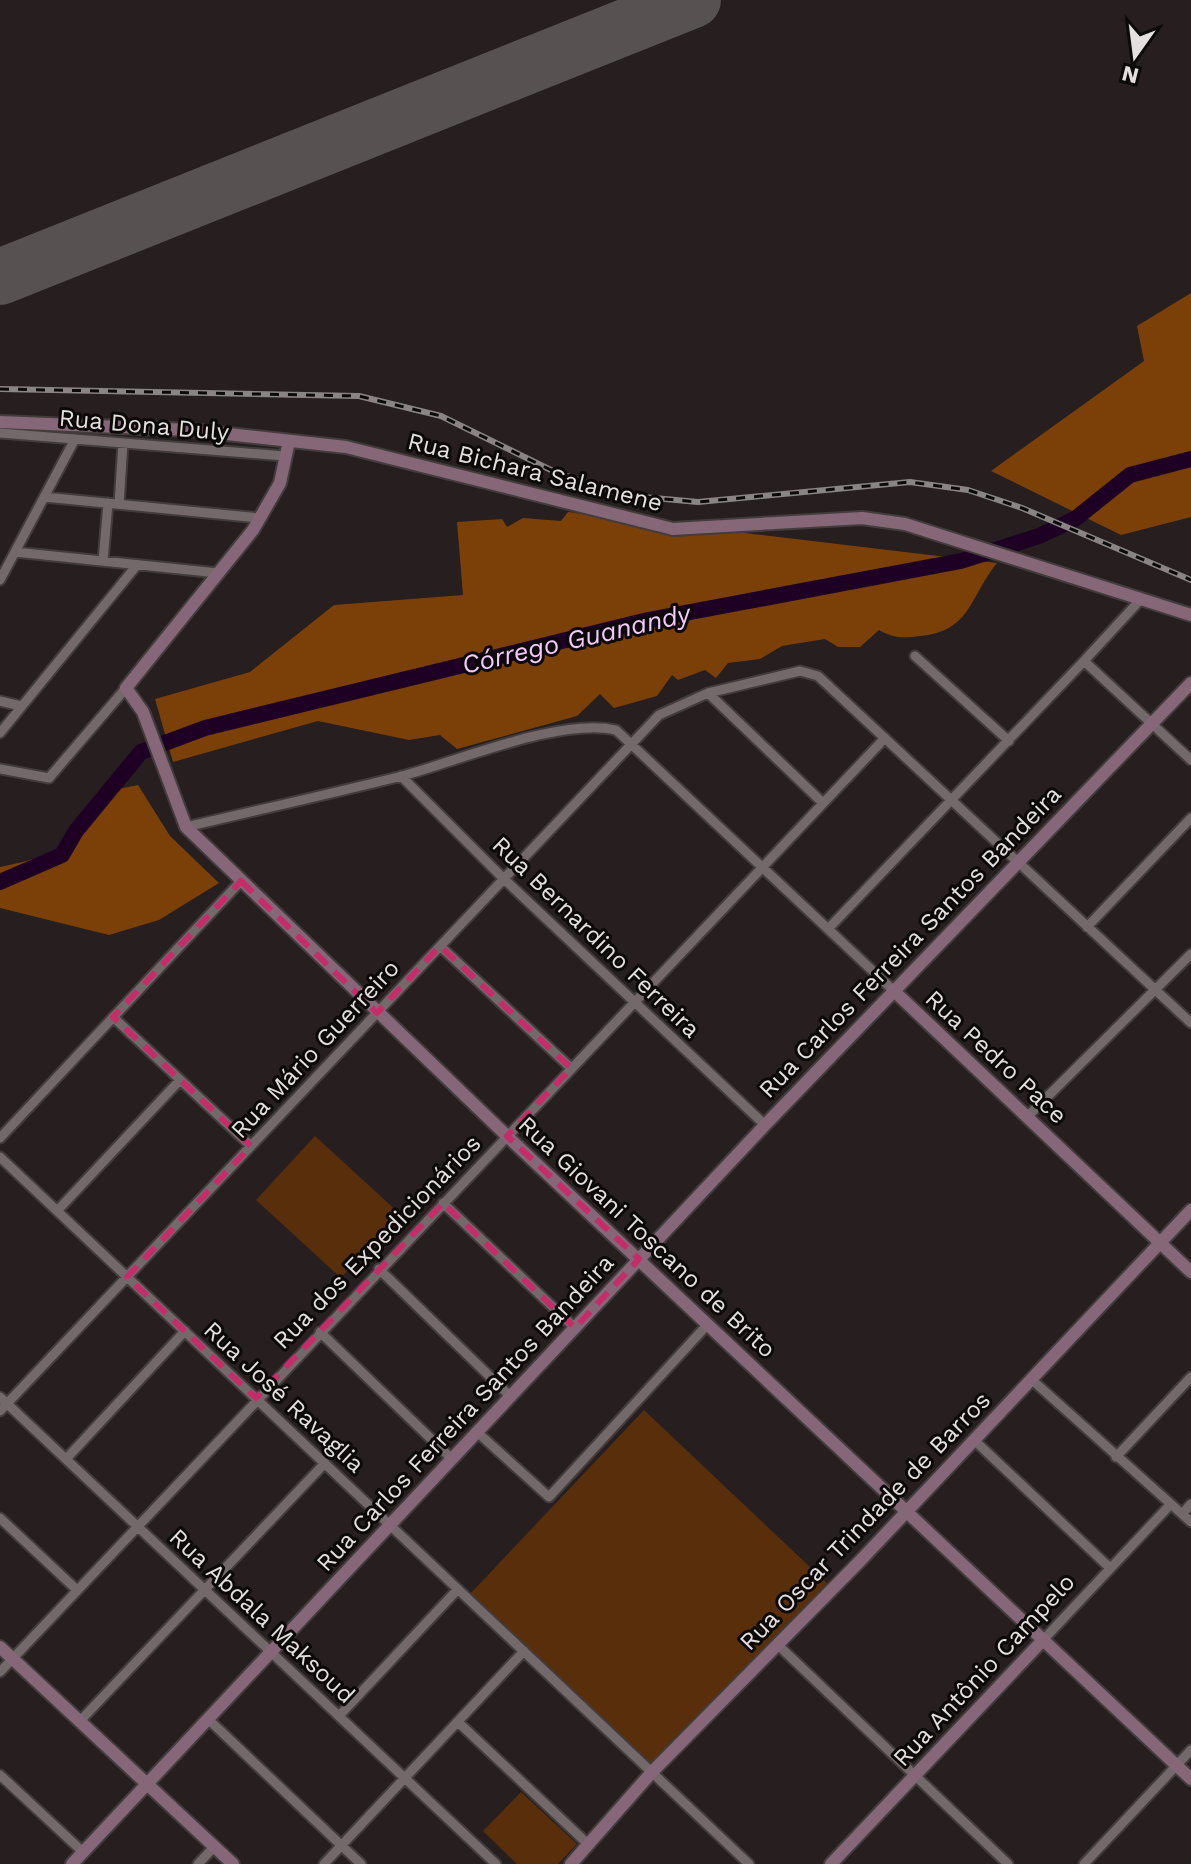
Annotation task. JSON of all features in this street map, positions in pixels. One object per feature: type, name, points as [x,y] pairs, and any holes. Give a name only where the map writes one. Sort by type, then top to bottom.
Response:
[{"type":"main road","name":"Rua Bichara Salamene","points":[[1,427],[191,430],[346,447],[646,525],[673,529],[862,518],[905,524],[1191,615]]},
{"type":"main road","points":[[126,688],[260,518],[280,483],[289,441]]},
{"type":"main road","name":"Rua Carlos Ferreira Santos Bandeira","points":[[72,1864],[765,1125],[1191,683]]},
{"type":"main road","name":"Rua Giovani Toscano de Brito","points":[[126,688],[144,717],[186,827],[377,1013],[1191,1779]]},
{"type":"main road","name":"Rua Pedro Pace","points":[[893,990],[1191,1272]]},
{"type":"main road","name":"Rua Oscar Trindade de Barros","points":[[571,1864],[652,1772],[778,1645],[1191,1210]]},
{"type":"main road","name":"Rua Antônio Campelo","points":[[831,1864],[1044,1639]]},
{"type":"main road","points":[[0,1647],[233,1864]]},
{"type":"street","name":"Rua Dona Duly","points":[[1,427],[75,439],[285,456]]},
{"type":"street","points":[[0,580],[75,439]]},
{"type":"street","points":[[103,561],[123,443]]},
{"type":"street","points":[[44,497],[260,518]]},
{"type":"street","points":[[15,552],[218,573]]},
{"type":"street","points":[[0,733],[137,565]]},
{"type":"street","points":[[828,929],[953,802],[1141,599]]},
{"type":"street","points":[[915,656],[1009,741]]},
{"type":"street","points":[[1084,661],[1191,760]]},
{"type":"street","points":[[708,693],[800,671],[818,676],[1191,1023]]},
{"type":"street","points":[[0,769],[49,778],[126,688]]},
{"type":"street","points":[[708,693],[823,803]]},
{"type":"street","name":"Rua Mário Guerreiro","points":[[2,1404],[127,1277],[659,715],[708,693]]},
{"type":"street","points":[[0,701],[21,706]]},
{"type":"street","name":"Rua Pedro Pace","points":[[186,827],[401,776],[596,725],[616,730],[893,990]]},
{"type":"street","name":"Rua dos Expedicionários","points":[[0,1672],[256,1398],[885,738]]},
{"type":"street","name":"Rua Bernardino Ferreira","points":[[401,776],[504,879],[765,1125]]},
{"type":"street","points":[[1087,927],[1191,818]]},
{"type":"street","points":[[0,1138],[241,881]]},
{"type":"street","points":[[440,946],[571,1068]]},
{"type":"street","points":[[1027,1117],[1191,954]]},
{"type":"street","points":[[113,1017],[251,1146]]},
{"type":"street","points":[[57,1211],[180,1080]]},
{"type":"street","name":"Rua José Ravaglia","points":[[0,1157],[749,1864]]},
{"type":"street","points":[[443,1203],[575,1328]]},
{"type":"street","points":[[379,1269],[510,1396]]},
{"type":"street","points":[[477,1432],[549,1497],[708,1324]]},
{"type":"street","points":[[66,1459],[185,1331]]},
{"type":"street","points":[[320,1332],[452,1459]]},
{"type":"street","points":[[1116,1457],[1191,1377]]},
{"type":"street","points":[[1031,1379],[1169,1506],[1191,1522]]},
{"type":"street","name":"Rua Abdala Maksoud","points":[[2,1404],[66,1459],[496,1864]]},
{"type":"street","points":[[974,1440],[1110,1568]]},
{"type":"street","points":[[80,1721],[325,1463]]},
{"type":"street","points":[[1182,1514],[1191,1504]]},
{"type":"street","name":"Rua Antônio Campelo","points":[[1044,1639],[1169,1506]]},
{"type":"street","points":[[0,1518],[77,1590]]},
{"type":"street","points":[[339,1716],[458,1589]]},
{"type":"street","points":[[778,1645],[1008,1864]]},
{"type":"street","points":[[324,1864],[524,1651]]},
{"type":"street","points":[[208,1719],[361,1864]]},
{"type":"street","points":[[458,1722],[589,1845]]},
{"type":"street","points":[[1084,1864],[1191,1750]]},
{"type":"street","points":[[0,1775],[83,1852]]},
{"type":"street","points":[[198,1864],[214,1847]]},
{"type":"highlighted area","points":[[241,881],[377,1013],[440,946],[571,1068],[507,1136],[639,1259],[575,1328],[443,1203],[256,1398],[127,1277],[251,1146],[113,1017]]},
{"type":"shaded area","points":[[1191,293],[1191,517],[1121,535],[991,471],[1144,361],[1137,326]]},
{"type":"shaded area","points":[[568,512],[997,563],[968,610],[950,627],[938,633],[904,637],[879,630],[860,647],[838,647],[825,639],[782,646],[760,659],[728,663],[716,678],[705,670],[678,680],[672,675],[657,696],[614,708],[600,694],[577,716],[457,749],[440,735],[409,740],[318,721],[173,762],[155,699],[250,672],[334,605],[463,595],[457,522],[502,519],[507,527],[523,518],[561,521]]},
{"type":"shaded area","points":[[138,785],[170,836],[219,883],[159,920],[109,935],[0,908],[0,867],[54,852],[79,835],[113,790]]},
{"type":"shaded area","points":[[315,1136],[400,1214],[341,1278],[256,1200]]},
{"type":"shaded area","points":[[644,1410],[829,1585],[652,1772],[469,1595]]},
{"type":"shaded area","points":[[521,1792],[577,1844],[558,1864],[517,1864],[483,1831]]},
{"type":"waterway","name":"Córrego Guanandy","points":[[0,882],[62,855],[76,831],[141,752],[205,728],[648,620],[961,561],[1039,536],[1075,519],[1130,475],[1191,459]]},
{"type":"runway","points":[[0,277],[693,0]]},
{"type":"railway","points":[[0,389],[359,396],[441,416],[553,471],[621,495],[698,502],[910,482],[968,490],[1022,508],[1191,580]]}]
